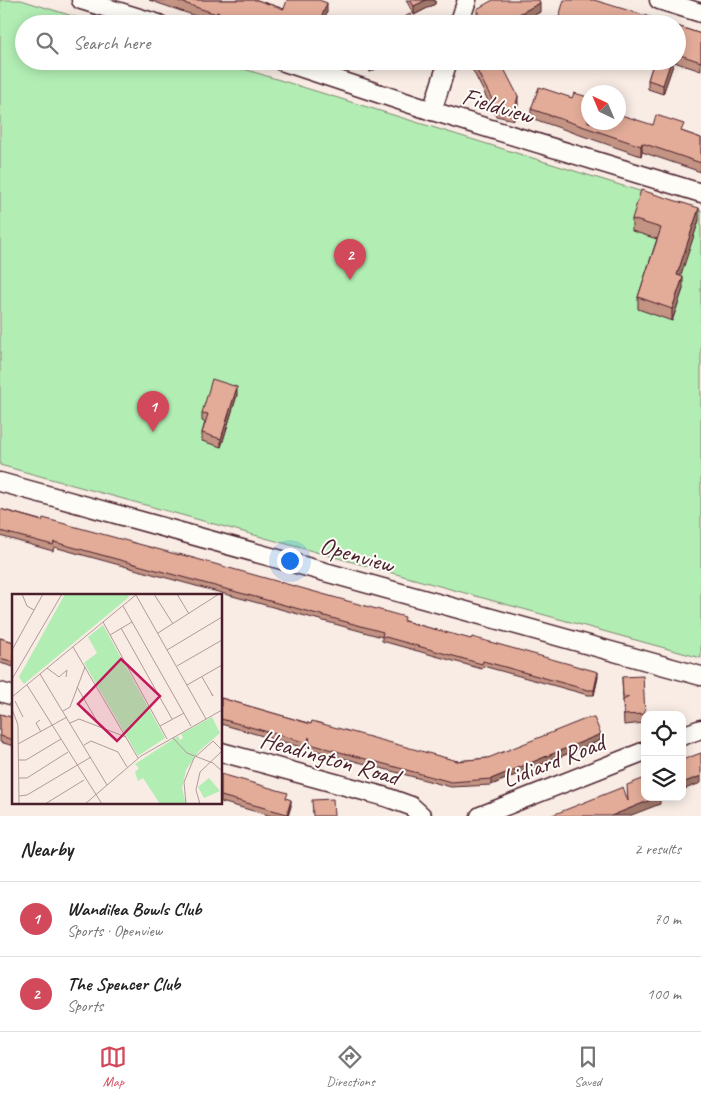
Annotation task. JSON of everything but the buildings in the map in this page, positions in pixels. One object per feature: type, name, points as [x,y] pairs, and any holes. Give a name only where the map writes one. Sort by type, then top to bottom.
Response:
[{"type":"street","points":[[80,0],[129,15]]},
{"type":"street","points":[[462,15],[467,0]]},
{"type":"street","points":[[659,0],[701,13]]},
{"type":"street","name":"Fieldview","points":[[309,70],[432,111],[701,193]]},
{"type":"street","points":[[432,111],[445,70]]},
{"type":"street","name":"Openview","points":[[0,482],[701,676]]},
{"type":"street","points":[[686,735],[701,729]]},
{"type":"street","name":"Headington Road","points":[[222,752],[386,797],[411,806],[422,816]]},
{"type":"street","name":"Lidiard Road","points":[[480,816],[641,753]]},
{"type":"green space","points":[[0,0],[21,0],[69,15],[15,15],[15,70],[247,70],[701,210],[701,658],[0,465]]},
{"type":"place","name":"The Spencer Club","points":[[350,280]]},
{"type":"place","name":"Wandilea Bowls Club","points":[[153,432]]}]
